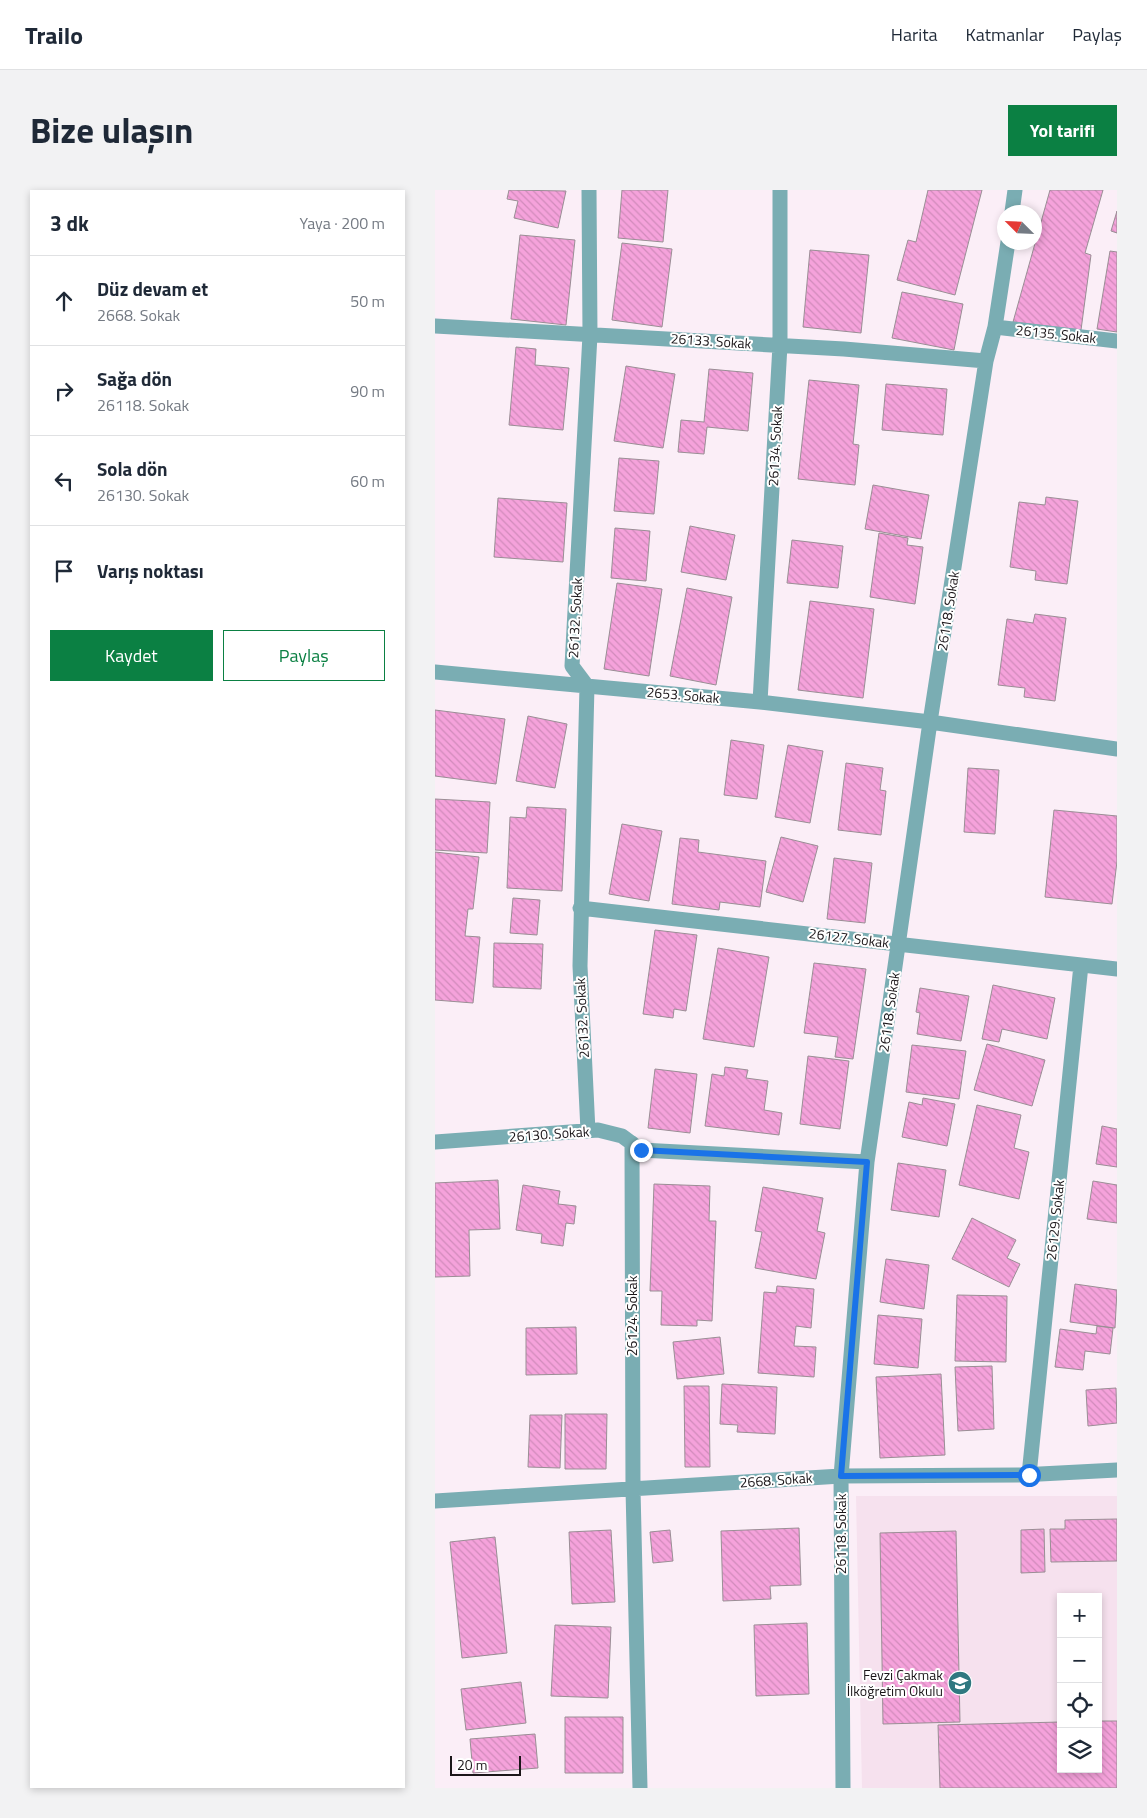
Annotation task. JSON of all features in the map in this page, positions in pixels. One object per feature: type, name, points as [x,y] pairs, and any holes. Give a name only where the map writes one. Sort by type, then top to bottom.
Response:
[{"type":"street","name":"26132. Sokak","points":[[588,1131],[580,966],[587,686],[572,666],[590,335],[589,190]]},
{"type":"street","name":"26134. Sokak","points":[[760,702],[780,346],[780,190]]},
{"type":"street","points":[[1013,205],[1015,190]]},
{"type":"street","name":"26118. Sokak","points":[[843,1788],[841,1476],[867,1162],[930,722],[986,361],[995,327],[1007,250]]},
{"type":"street","name":"26133. Sokak","points":[[435,326],[844,348],[986,361]]},
{"type":"street","name":"26135. Sokak","points":[[995,327],[1117,341]]},
{"type":"street","name":"2653. Sokak","points":[[435,672],[760,702],[930,722],[1117,749]]},
{"type":"street","name":"26127. Sokak","points":[[580,908],[1117,969]]},
{"type":"street","name":"26129. Sokak","points":[[1029,1475],[1081,965]]},
{"type":"street","name":"26130. Sokak","points":[[435,1142],[599,1130],[622,1136],[641,1150],[867,1162]]},
{"type":"street","name":"26124. Sokak","points":[[632,1143],[633,1489],[640,1788]]},
{"type":"street","name":"2668. Sokak","points":[[435,1501],[841,1476],[1029,1475],[1117,1470]]},
{"type":"shaded area","name":"Fevzi Çakmak İlköğretim Okulu","points":[[856,1496],[1117,1496],[1117,1788],[862,1788]]},
{"type":"building","points":[[509,190],[566,191],[558,228],[514,218],[518,201],[507,199]]},
{"type":"building","points":[[622,190],[668,190],[663,242],[618,238]]},
{"type":"building","points":[[928,190],[982,190],[955,295],[897,280],[908,240],[916,242]]},
{"type":"building","points":[[1050,190],[1103,190],[1085,253],[1091,255],[1081,330],[1013,322],[1033,250],[1042,250],[1042,219]]},
{"type":"building","points":[[1117,211],[1117,233],[1111,231]]},
{"type":"building","points":[[520,235],[575,240],[566,325],[511,319]]},
{"type":"building","points":[[622,243],[672,249],[662,327],[612,320]]},
{"type":"building","points":[[810,250],[869,255],[861,333],[803,327]]},
{"type":"building","points":[[1110,251],[1117,252],[1117,332],[1097,329]]},
{"type":"building","points":[[902,292],[963,304],[954,350],[892,338]]},
{"type":"building","points":[[516,347],[536,349],[535,365],[569,368],[563,430],[509,425]]},
{"type":"building","points":[[626,366],[675,374],[663,448],[614,441]]},
{"type":"building","points":[[709,369],[753,373],[748,431],[707,427],[704,454],[678,452],[681,420],[704,422]]},
{"type":"building","points":[[809,380],[859,385],[853,444],[859,445],[855,485],[798,479]]},
{"type":"building","points":[[886,384],[947,389],[943,435],[882,430]]},
{"type":"building","points":[[619,458],[659,461],[654,514],[614,511]]},
{"type":"building","points":[[873,485],[929,495],[921,539],[865,529]]},
{"type":"building","points":[[1046,497],[1078,501],[1067,584],[1035,580],[1036,571],[1010,567],[1019,502],[1045,505]]},
{"type":"building","points":[[498,498],[567,503],[563,562],[494,557]]},
{"type":"building","points":[[690,526],[735,535],[726,580],[681,572]]},
{"type":"building","points":[[615,528],[650,531],[646,581],[611,578]]},
{"type":"building","points":[[879,533],[908,538],[907,545],[923,547],[915,604],[870,597]]},
{"type":"building","points":[[792,540],[843,546],[838,588],[787,583]]},
{"type":"building","points":[[617,583],[662,589],[649,676],[604,669]]},
{"type":"building","points":[[687,588],[732,597],[716,685],[670,676]]},
{"type":"building","points":[[810,601],[874,609],[863,698],[798,690]]},
{"type":"building","points":[[1035,614],[1066,618],[1055,701],[1024,697],[1025,688],[998,685],[1007,619],[1033,623]]},
{"type":"building","points":[[435,710],[505,719],[496,784],[435,776]]},
{"type":"building","points":[[528,716],[567,724],[555,788],[516,781]]},
{"type":"building","points":[[731,740],[764,745],[757,799],[724,795]]},
{"type":"building","points":[[788,745],[823,751],[810,823],[775,817]]},
{"type":"building","points":[[846,763],[883,768],[880,790],[886,791],[881,835],[838,830]]},
{"type":"building","points":[[968,768],[999,770],[995,834],[964,832]]},
{"type":"building","points":[[435,799],[490,802],[487,853],[435,850]]},
{"type":"building","points":[[527,807],[566,809],[562,891],[507,888],[510,817],[526,818]]},
{"type":"building","points":[[1054,810],[1117,816],[1117,861],[1112,904],[1045,897]]},
{"type":"building","points":[[622,824],[662,831],[649,901],[609,894]]},
{"type":"building","points":[[781,837],[818,846],[803,902],[766,892]]},
{"type":"building","points":[[680,838],[699,840],[698,852],[766,861],[760,907],[720,902],[719,910],[672,904]]},
{"type":"building","points":[[435,852],[479,857],[473,909],[468,909],[465,936],[480,937],[473,1003],[435,1000]]},
{"type":"building","points":[[834,858],[872,863],[865,923],[827,919]]},
{"type":"building","points":[[513,898],[540,900],[537,935],[510,933]]},
{"type":"building","points":[[655,930],[697,935],[686,1011],[674,1009],[673,1018],[643,1014]]},
{"type":"building","points":[[494,943],[543,944],[541,989],[493,987]]},
{"type":"building","points":[[718,948],[769,957],[754,1047],[703,1039]]},
{"type":"building","points":[[814,963],[866,969],[853,1059],[835,1057],[838,1037],[804,1033]]},
{"type":"building","points":[[993,985],[1055,998],[1047,1039],[1002,1029],[999,1042],[982,1039]]},
{"type":"building","points":[[920,988],[969,996],[961,1041],[917,1034],[920,1013],[916,1012]]},
{"type":"building","points":[[987,1044],[1045,1060],[1032,1106],[974,1090]]},
{"type":"building","points":[[912,1045],[966,1051],[959,1099],[906,1092]]},
{"type":"building","points":[[808,1056],[849,1061],[840,1129],[800,1124]]},
{"type":"building","points":[[725,1067],[748,1070],[746,1078],[768,1081],[764,1110],[782,1113],[779,1135],[705,1126],[712,1074],[724,1076]]},
{"type":"building","points":[[655,1069],[697,1074],[690,1133],[648,1128]]},
{"type":"building","points":[[923,1098],[955,1104],[947,1146],[902,1137],[909,1102],[922,1105]]},
{"type":"building","points":[[977,1105],[1021,1115],[1014,1148],[1029,1152],[1019,1199],[959,1185]]},
{"type":"building","points":[[1102,1126],[1117,1129],[1117,1167],[1096,1164]]},
{"type":"building","points":[[898,1163],[946,1170],[939,1217],[891,1210]]},
{"type":"building","points":[[498,1180],[500,1229],[469,1230],[470,1276],[435,1277],[435,1183]]},
{"type":"building","points":[[1093,1181],[1117,1185],[1117,1223],[1087,1219]]},
{"type":"building","points":[[654,1184],[710,1186],[709,1221],[716,1221],[712,1321],[697,1320],[697,1326],[661,1325],[662,1291],[650,1291]]},
{"type":"building","points":[[523,1185],[560,1191],[558,1204],[576,1206],[574,1224],[566,1223],[563,1246],[541,1243],[542,1234],[516,1230]]},
{"type":"building","points":[[763,1187],[823,1198],[817,1231],[825,1233],[816,1279],[755,1268],[762,1232],[755,1231]]},
{"type":"building","points":[[972,1218],[1016,1240],[1007,1258],[1020,1264],[1009,1287],[952,1259]]},
{"type":"building","points":[[886,1259],[929,1265],[924,1309],[880,1302]]},
{"type":"building","points":[[1075,1284],[1117,1290],[1115,1328],[1070,1322]]},
{"type":"building","points":[[777,1286],[814,1289],[811,1328],[796,1326],[794,1346],[816,1347],[814,1377],[758,1373],[764,1292],[776,1293]]},
{"type":"building","points":[[957,1295],[1007,1296],[1006,1362],[955,1361]]},
{"type":"building","points":[[878,1315],[922,1319],[918,1368],[874,1364]]},
{"type":"building","points":[[1097,1326],[1113,1328],[1110,1354],[1085,1351],[1083,1370],[1055,1367],[1060,1329],[1096,1334]]},
{"type":"building","points":[[576,1327],[577,1374],[526,1375],[526,1328]]},
{"type":"building","points":[[720,1337],[724,1374],[677,1379],[673,1342]]},
{"type":"building","points":[[992,1366],[994,1429],[958,1431],[955,1367]]},
{"type":"building","points":[[941,1374],[945,1455],[880,1458],[876,1377]]},
{"type":"building","points":[[722,1384],[777,1387],[775,1434],[737,1432],[738,1425],[720,1424]]},
{"type":"building","points":[[684,1386],[709,1386],[710,1467],[685,1467]]},
{"type":"building","points":[[1116,1388],[1117,1423],[1088,1426],[1086,1390]]},
{"type":"building","points":[[565,1414],[607,1414],[606,1469],[565,1469]]},
{"type":"building","points":[[530,1415],[562,1415],[560,1468],[528,1467]]},
{"type":"building","points":[[1117,1519],[1117,1561],[1051,1562],[1050,1529],[1065,1529],[1065,1520]]},
{"type":"building","points":[[799,1528],[801,1585],[770,1586],[771,1599],[723,1601],[721,1531]]},
{"type":"building","points":[[1044,1529],[1045,1572],[1021,1573],[1021,1530]]},
{"type":"building","points":[[611,1530],[615,1602],[572,1604],[569,1532]]},
{"type":"building","points":[[670,1530],[673,1561],[653,1563],[650,1532]]},
{"type":"building","name":"Fevzi Çakmak İlköğretim Okulu","points":[[956,1531],[960,1722],[883,1724],[880,1533]]},
{"type":"building","points":[[495,1537],[507,1653],[462,1658],[450,1542]]},
{"type":"building","points":[[807,1623],[809,1694],[756,1696],[754,1625]]},
{"type":"building","points":[[555,1625],[611,1627],[608,1698],[551,1696]]},
{"type":"building","points":[[521,1682],[526,1723],[466,1730],[461,1689]]},
{"type":"building","points":[[565,1717],[623,1717],[623,1773],[565,1773]]},
{"type":"building","name":"Fevzi Çakmak İlköğretim Okulu","points":[[1102,1721],[1117,1721],[1117,1788],[940,1788],[938,1725],[1057,1722],[1057,1773],[1102,1773]]},
{"type":"building","points":[[535,1734],[538,1768],[473,1773],[470,1739]]},
{"type":"place","name":"Fevzi Çakmak İlköğretim Okulu","points":[[960,1683]]},
{"type":"route","points":[[641,1150],[867,1162],[841,1476],[1029,1475]]}]
